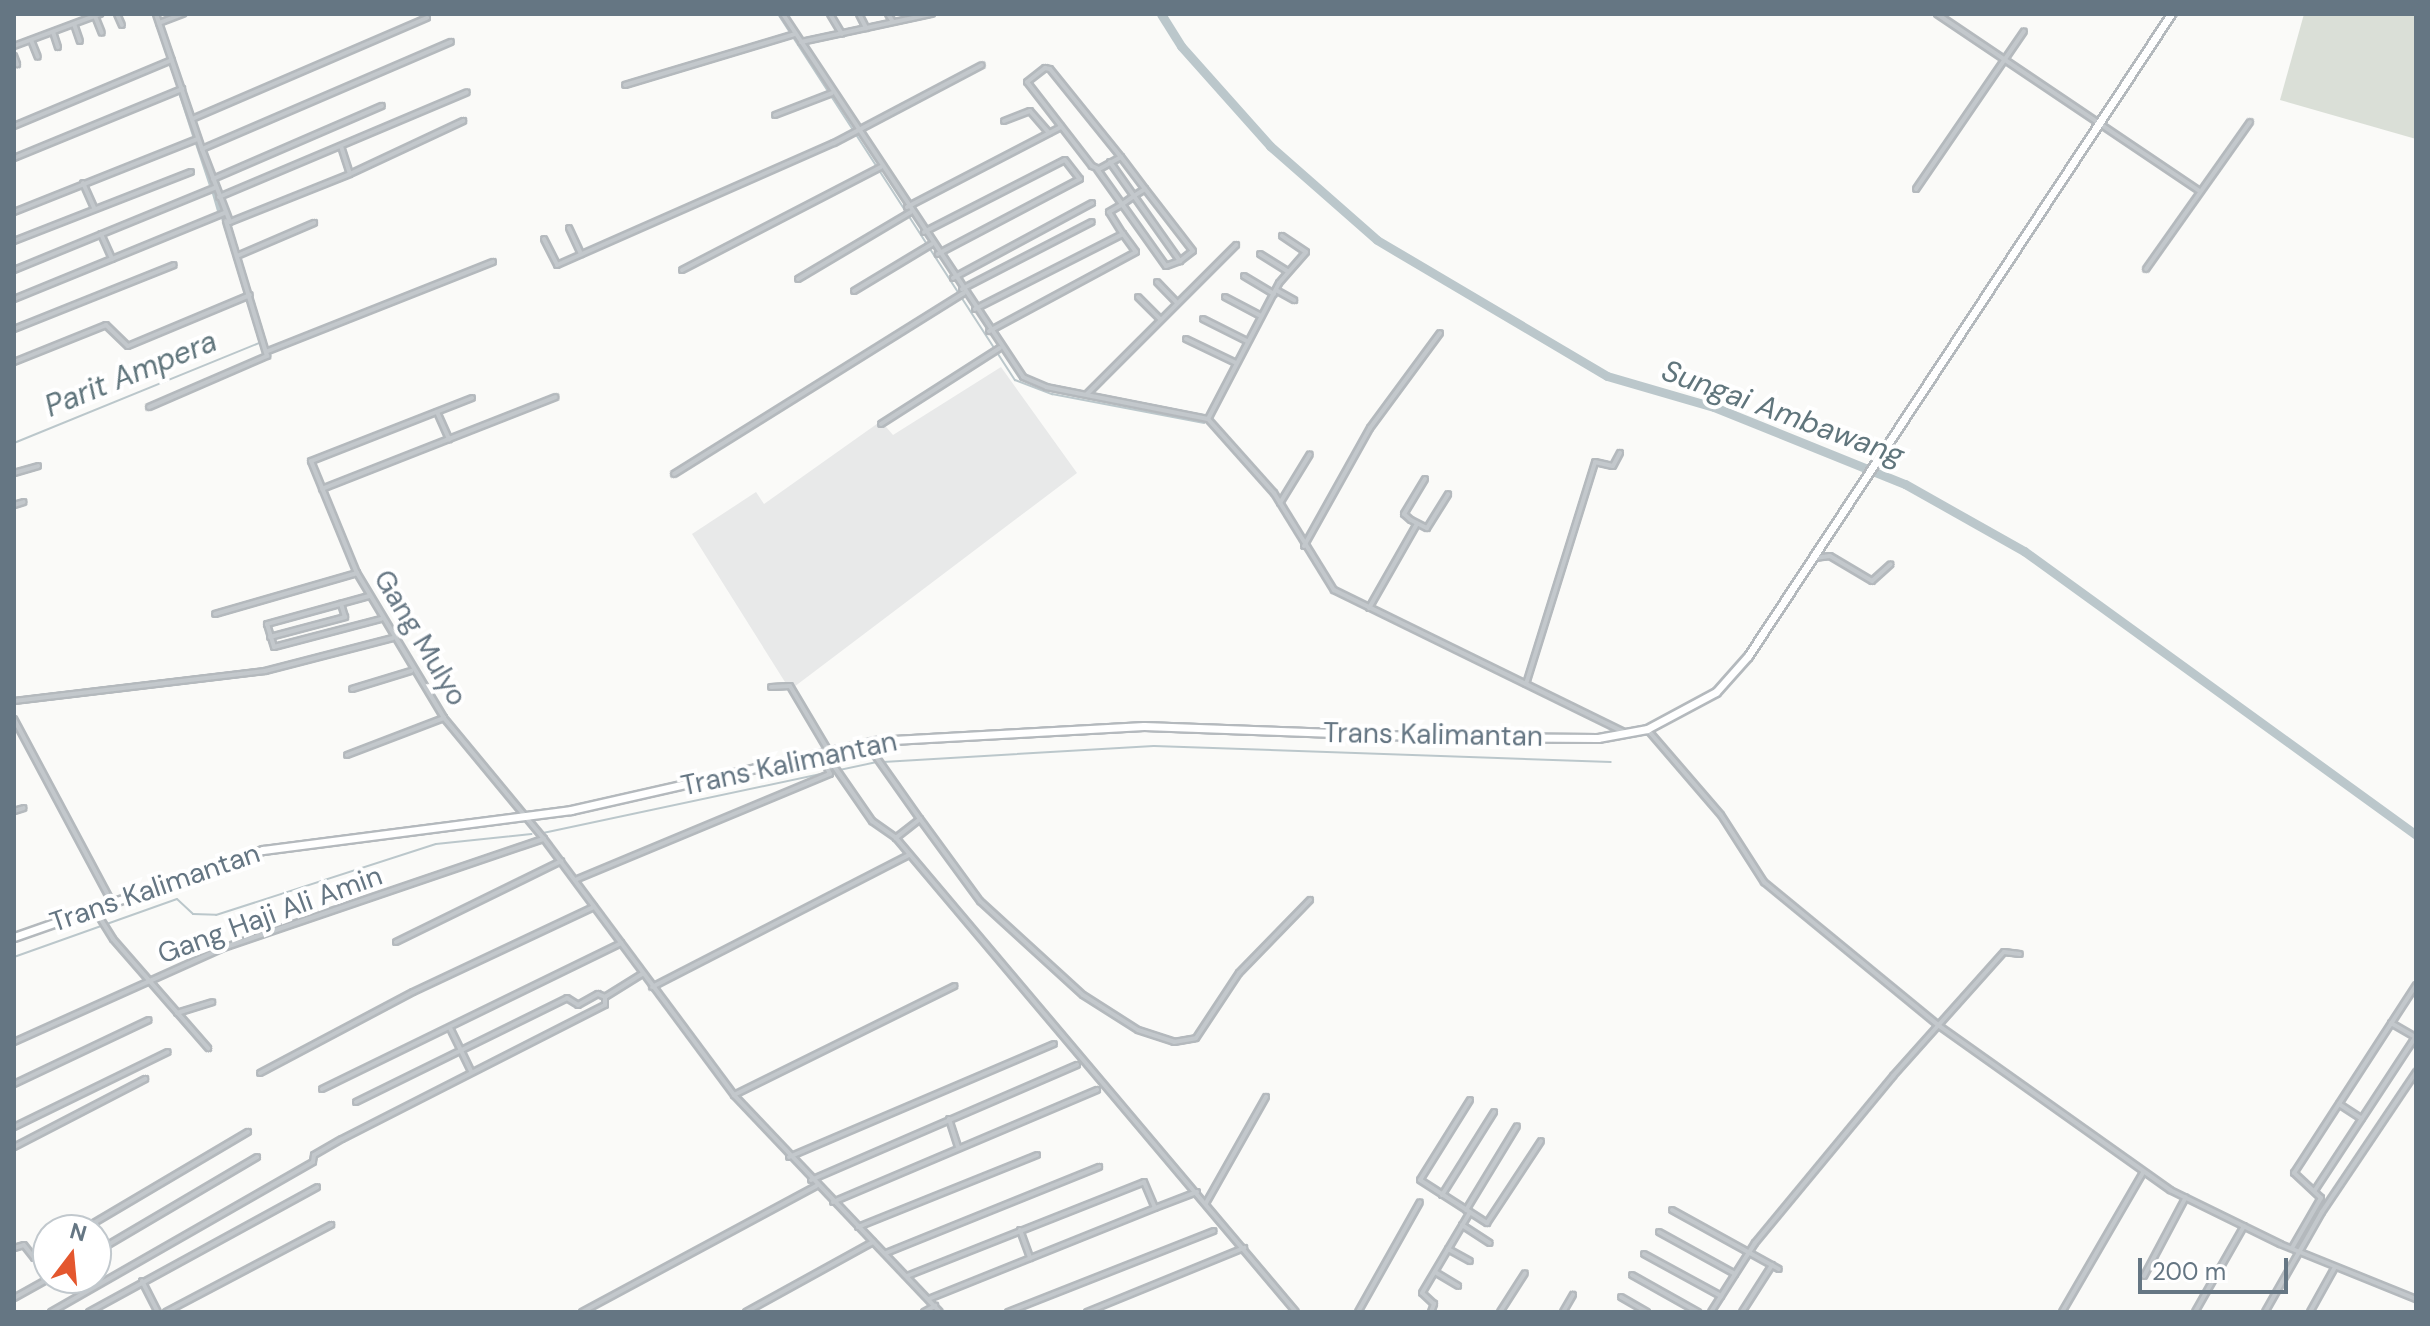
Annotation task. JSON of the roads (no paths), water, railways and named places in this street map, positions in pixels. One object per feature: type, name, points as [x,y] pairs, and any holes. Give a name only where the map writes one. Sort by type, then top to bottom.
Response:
[{"type":"highway","points":[[1630,736],[1725,685],[1815,558],[2171,14]]},
{"type":"highway","name":"Trans Kalimantan","points":[[14,937],[263,850],[596,805],[866,742],[1144,726],[1385,736],[1630,736]]},
{"type":"street","points":[[117,14],[122,25]]},
{"type":"street","points":[[149,407],[266,357],[268,351],[228,221],[156,14]]},
{"type":"street","points":[[159,23],[183,14]]},
{"type":"street","points":[[783,14],[854,133],[924,232],[928,247],[938,254],[989,331],[995,351],[1029,381],[1208,419],[1280,503],[1334,590],[1630,736]]},
{"type":"street","points":[[830,14],[842,34]]},
{"type":"street","points":[[859,14],[866,28]]},
{"type":"street","points":[[888,14],[893,22]]},
{"type":"street","points":[[801,42],[932,14]]},
{"type":"street","points":[[1937,14],[2199,191]]},
{"type":"street","points":[[14,46],[97,15],[102,33]]},
{"type":"street","points":[[192,119],[427,18]]},
{"type":"street","points":[[74,24],[80,41]]},
{"type":"street","points":[[1916,189],[2024,31]]},
{"type":"street","points":[[53,32],[58,47]]},
{"type":"street","points":[[625,85],[796,34]]},
{"type":"street","points":[[31,40],[38,57]]},
{"type":"street","points":[[202,149],[451,42]]},
{"type":"street","points":[[14,56],[17,64]]},
{"type":"street","points":[[14,126],[172,60]]},
{"type":"street","points":[[544,239],[555,265],[854,133],[982,65]]},
{"type":"street","points":[[1045,68],[1121,157],[1192,248],[1180,261],[1167,267],[1097,169],[1061,127],[1027,82],[1045,68]]},
{"type":"street","points":[[14,158],[182,89]]},
{"type":"street","points":[[219,197],[467,92]]},
{"type":"street","points":[[775,115],[832,93]]},
{"type":"street","points":[[213,179],[382,106]]},
{"type":"street","points":[[1004,121],[1030,111],[1049,133]]},
{"type":"street","points":[[228,221],[350,174],[463,121]]},
{"type":"street","points":[[2146,269],[2250,122]]},
{"type":"street","points":[[798,279],[907,212],[1061,127]]},
{"type":"street","points":[[14,212],[197,139]]},
{"type":"street","points":[[341,147],[350,174]]},
{"type":"street","points":[[1097,169],[1121,157]]},
{"type":"street","points":[[924,232],[1065,160],[1080,179],[938,254]]},
{"type":"street","points":[[1110,162],[1180,261]]},
{"type":"street","points":[[682,270],[878,168]]},
{"type":"street","points":[[14,241],[191,172]]},
{"type":"street","points":[[83,183],[94,208]]},
{"type":"street","points":[[14,270],[216,187]]},
{"type":"street","points":[[989,331],[1136,255],[1109,212],[1145,189]]},
{"type":"street","points":[[953,278],[1092,203]]},
{"type":"street","points":[[14,299],[224,213]]},
{"type":"street","points":[[674,474],[963,292],[1092,222]]},
{"type":"street","points":[[237,256],[314,223]]},
{"type":"street","points":[[569,228],[581,254]]},
{"type":"street","points":[[101,234],[112,259]]},
{"type":"street","points":[[974,309],[1123,234]]},
{"type":"street","points":[[1208,419],[1287,271],[1306,252],[1282,236]]},
{"type":"street","points":[[1087,394],[1236,245]]},
{"type":"street","points":[[854,291],[928,247]]},
{"type":"street","points":[[1260,254],[1287,271]]},
{"type":"street","points":[[268,351],[493,262]]},
{"type":"street","points":[[14,329],[174,265]]},
{"type":"street","points":[[1244,276],[1294,300]]},
{"type":"street","points":[[1157,282],[1177,303]]},
{"type":"street","points":[[14,362],[106,325],[128,346],[250,295]]},
{"type":"street","points":[[1138,297],[1160,319]]},
{"type":"street","points":[[1225,297],[1261,316]]},
{"type":"street","points":[[1203,319],[1247,341]]},
{"type":"street","points":[[1304,546],[1370,428],[1440,333]]},
{"type":"street","points":[[1186,339],[1236,363]]},
{"type":"street","points":[[881,424],[995,351]]},
{"type":"street","points":[[322,489],[555,397]]},
{"type":"street","points":[[449,439],[437,412],[472,398]]},
{"type":"street","name":"Gang Mulyo","points":[[437,412],[311,463],[369,596],[412,671],[444,718],[543,837],[734,1095],[789,1157],[940,1312]]},
{"type":"street","points":[[1526,684],[1595,462],[1613,466],[1620,453]]},
{"type":"street","points":[[1280,503],[1310,454]]},
{"type":"street","points":[[14,473],[38,466]]},
{"type":"street","points":[[1425,479],[1404,514],[1417,524],[1427,528],[1448,494]]},
{"type":"street","points":[[14,505],[24,502]]},
{"type":"street","points":[[1369,608],[1417,524]]},
{"type":"street","points":[[1815,558],[1830,556],[1872,581],[1891,564]]},
{"type":"street","points":[[215,614],[357,573]]},
{"type":"street","points":[[369,596],[267,624],[270,637],[276,648],[382,619]]},
{"type":"street","points":[[270,637],[345,617],[341,604]]},
{"type":"street","points":[[14,701],[265,671],[393,638]]},
{"type":"street","points":[[352,689],[412,671]]},
{"type":"street","points":[[771,687],[789,684],[831,769],[872,821],[896,838],[1245,1248],[1294,1310],[1284,1312]]},
{"type":"street","points":[[347,755],[444,718]]},
{"type":"street","points":[[14,719],[111,901]]},
{"type":"street","points":[[1647,729],[1721,815],[1764,882],[1938,1025],[2143,1173],[2292,1249],[2416,1299]]},
{"type":"street","points":[[14,735],[22,734]]},
{"type":"street","points":[[866,742],[980,901],[1083,995],[1138,1030],[1186,1044],[1196,1038],[1239,973],[1310,900]]},
{"type":"street","points":[[575,880],[831,769]]},
{"type":"street","points":[[14,811],[24,808]]},
{"type":"street","points":[[896,838],[920,819]]},
{"type":"street","name":"Gang Haji Ali Amin","points":[[14,1042],[223,948],[543,837]]},
{"type":"street","points":[[652,987],[909,855]]},
{"type":"street","points":[[396,942],[561,861]]},
{"type":"street","points":[[260,1073],[413,992],[594,907]]},
{"type":"street","points":[[94,908],[103,924],[208,1048]]},
{"type":"street","points":[[322,1089],[621,943]]},
{"type":"street","points":[[1711,1312],[1749,1252],[1938,1025],[2004,952],[2020,954]]},
{"type":"street","points":[[605,997],[642,974]]},
{"type":"street","points":[[2292,1249],[2321,1198],[2294,1175],[2416,985]]},
{"type":"street","points":[[734,1095],[800,1058],[955,986]]},
{"type":"street","points":[[356,1102],[567,998],[578,1005],[598,994],[605,997]]},
{"type":"street","points":[[51,1312],[313,1162],[314,1155],[333,1144],[605,1005],[605,997]]},
{"type":"street","points":[[177,1013],[212,1002]]},
{"type":"street","points":[[14,1084],[149,1020]]},
{"type":"street","points":[[2315,1190],[2416,1036],[2391,1023]]},
{"type":"street","points":[[450,1028],[471,1071]]},
{"type":"street","points":[[789,1157],[1054,1044]]},
{"type":"street","points":[[14,1127],[168,1052]]},
{"type":"street","points":[[811,1180],[1077,1065]]},
{"type":"street","points":[[2265,1312],[2299,1252],[2416,1072]]},
{"type":"street","points":[[14,1147],[145,1079]]},
{"type":"street","points":[[833,1202],[1097,1090]]},
{"type":"street","points":[[1206,1203],[1266,1097]]},
{"type":"street","points":[[1470,1100],[1420,1178],[1468,1211],[1490,1223],[1541,1141]]},
{"type":"street","points":[[2339,1104],[2362,1119]]},
{"type":"street","points":[[1442,1195],[1494,1112]]},
{"type":"street","points":[[949,1119],[959,1148]]},
{"type":"street","points":[[1431,1312],[1434,1304],[1422,1293],[1517,1126]]},
{"type":"street","points":[[109,1214],[248,1132]]},
{"type":"street","points":[[858,1227],[1037,1155]]},
{"type":"street","points":[[112,1243],[257,1157]]},
{"type":"street","points":[[885,1254],[1099,1167]]},
{"type":"street","points":[[2062,1312],[2143,1173]]},
{"type":"street","points":[[907,1276],[1141,1180],[1155,1208]]},
{"type":"street","points":[[582,1312],[817,1186]]},
{"type":"street","points":[[89,1312],[317,1187]]},
{"type":"street","points":[[928,1299],[1197,1192]]},
{"type":"street","points":[[2144,1276],[2186,1197]]},
{"type":"street","points":[[1358,1312],[1420,1202]]},
{"type":"street","points":[[1672,1210],[1779,1269]]},
{"type":"street","points":[[166,1312],[331,1225]]},
{"type":"street","points":[[1462,1225],[1490,1243]]},
{"type":"street","points":[[2195,1312],[2244,1226]]},
{"type":"street","points":[[1020,1230],[1030,1258]]},
{"type":"street","points":[[1008,1312],[1214,1231]]},
{"type":"street","points":[[1659,1232],[1735,1274]]},
{"type":"street","points":[[746,1312],[873,1242]]},
{"type":"street","points":[[14,1248],[24,1245],[32,1255]]},
{"type":"street","points":[[1087,1312],[1245,1248]]},
{"type":"street","points":[[1448,1249],[1470,1261]]},
{"type":"street","points":[[1644,1254],[1721,1296]]},
{"type":"street","points":[[1742,1312],[1772,1265]]},
{"type":"street","points":[[2310,1312],[2335,1267]]},
{"type":"street","points":[[1435,1272],[1458,1286]]},
{"type":"street","points":[[1500,1312],[1525,1273]]},
{"type":"street","points":[[1632,1275],[1698,1312]]},
{"type":"street","points":[[142,1281],[158,1312]]},
{"type":"street","points":[[14,1298],[32,1288]]},
{"type":"street","points":[[1563,1312],[1573,1295]]},
{"type":"street","points":[[1621,1297],[1647,1312]]},
{"type":"street","points":[[924,1312],[935,1306]]},
{"type":"waterway","points":[[778,14],[1015,380],[1052,394],[1204,423]]},
{"type":"waterway","name":"Sungai Ambawang","points":[[1161,14],[1181,46],[1270,146],[1377,240],[1607,376],[1714,407],[1905,484],[2024,551],[2416,835]]},
{"type":"waterway","points":[[181,95],[194,135]]},
{"type":"waterway","points":[[197,143],[211,185]]},
{"type":"waterway","points":[[214,193],[219,210]]},
{"type":"waterway","points":[[222,218],[232,247]]},
{"type":"waterway","name":"Parit Ampera","points":[[14,443],[261,342]]},
{"type":"waterway","points":[[883,762],[1154,746],[1611,762]]},
{"type":"waterway","points":[[543,833],[876,762]]},
{"type":"waterway","points":[[14,957],[177,899],[193,914],[216,915],[436,844],[531,834]]}]
